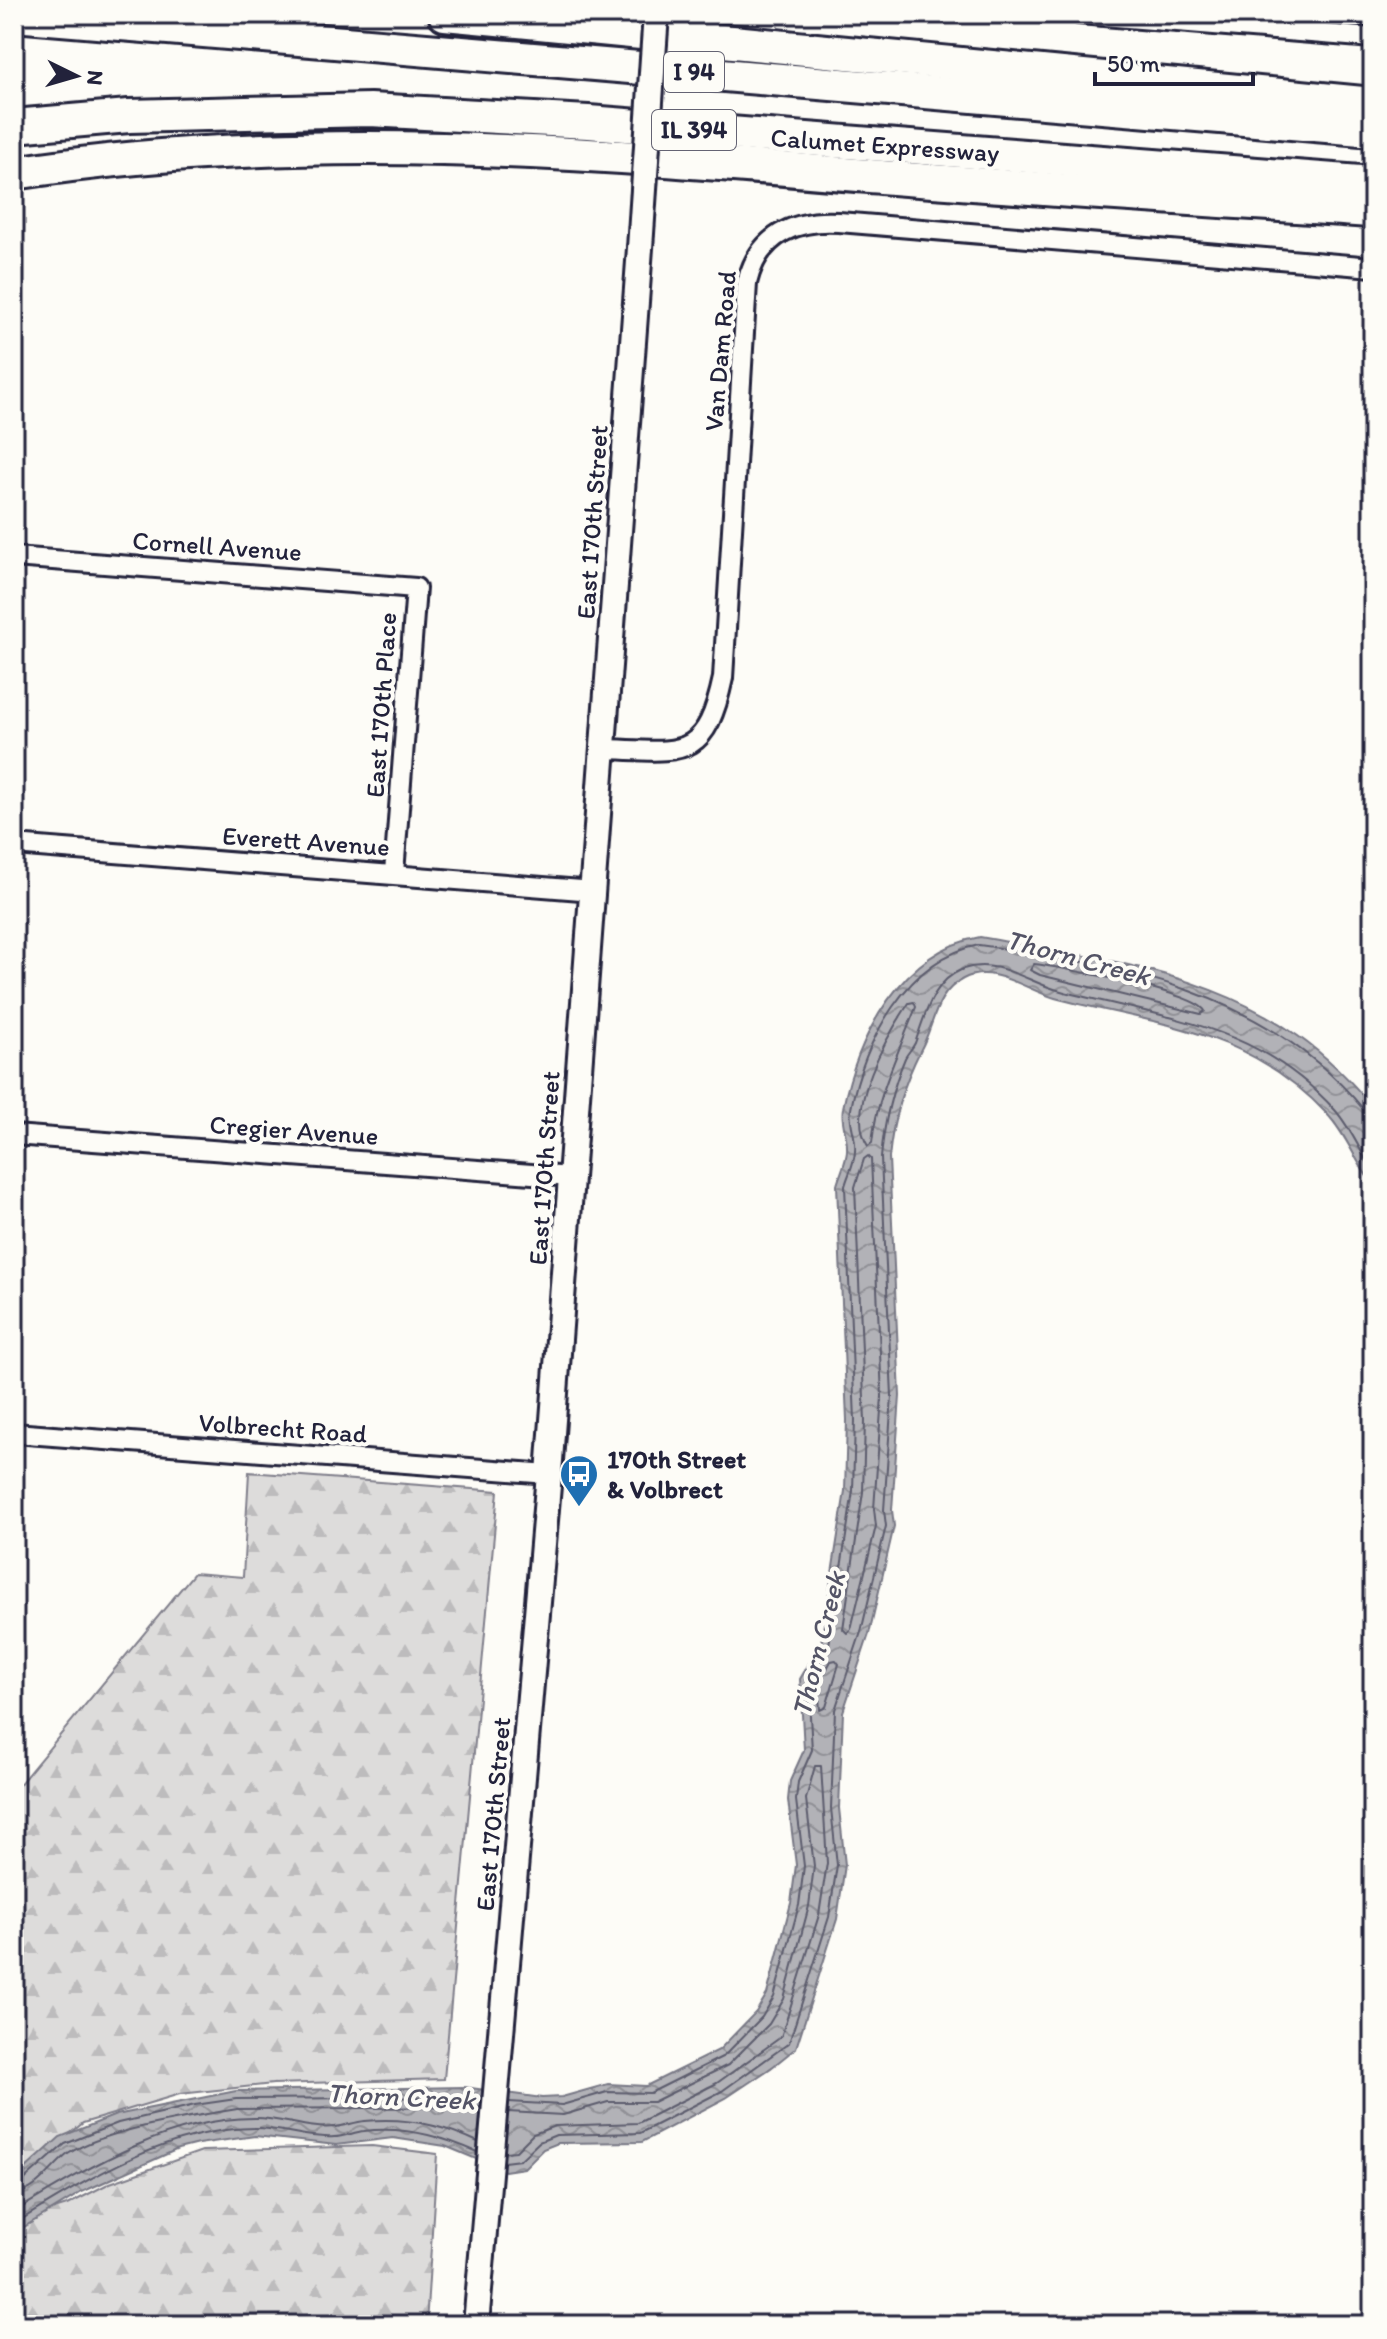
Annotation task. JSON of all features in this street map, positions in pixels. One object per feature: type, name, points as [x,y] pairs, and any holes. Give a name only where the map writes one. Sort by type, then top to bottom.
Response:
[{"type":"highway","points":[[445,14],[1373,104]]},
{"type":"highway","name":"I 94","points":[[14,15],[1373,130]]},
{"type":"highway","name":"Calumet Expressway","points":[[14,126],[129,116],[370,110],[588,122],[1373,183]]},
{"type":"highway","points":[[14,173],[244,152],[412,148],[520,150],[1373,211]]},
{"type":"street","name":"East 170th Street","points":[[476,2325],[549,1474],[656,14]]},
{"type":"street","points":[[1079,14],[1301,23],[1373,38]]},
{"type":"street","name":"Van Dam Road","points":[[604,749],[686,748],[704,732],[717,706],[723,678],[747,283],[757,255],[786,228],[804,222],[839,222],[1373,267]]},
{"type":"street","name":"Cornell Avenue","points":[[14,557],[416,588]]},
{"type":"street","name":"East 170th Place","points":[[394,873],[416,588]]},
{"type":"street","name":"Everett Avenue","points":[[14,845],[594,891]]},
{"type":"street","name":"Cregier Avenue","points":[[14,1135],[571,1177]]},
{"type":"street","name":"Volbrecht Road","points":[[14,1433],[549,1474]]},
{"type":"green space","points":[[249,1472],[498,1491],[444,2079],[273,2084],[180,2094],[83,2123],[14,2179],[14,1791],[194,1573],[243,1577]]},
{"type":"green space","points":[[372,2146],[437,2154],[426,2325],[14,2325],[14,2223],[19,2220],[67,2205],[110,2183],[202,2151]]},
{"type":"water","name":"Thorn Creek","points":[[980,937],[1090,957],[1194,984],[1243,1004],[1290,1030],[1333,1064],[1373,1108],[1373,1185],[1327,1114],[1296,1085],[1233,1047],[1166,1024],[1055,998],[998,976],[974,975],[953,985],[946,993],[904,1088],[891,1143],[889,1158],[900,1396],[892,1510],[894,1526],[869,1634],[843,1712],[839,1808],[845,1865],[837,1919],[796,2048],[726,2098],[642,2142],[558,2143],[543,2149],[524,2168],[505,2171],[445,2146],[393,2138],[336,2145],[255,2136],[198,2144],[178,2149],[82,2192],[14,2233],[14,2179],[60,2137],[116,2115],[236,2091],[464,2087],[542,2098],[562,2097],[608,2084],[646,2086],[719,2050],[756,2012],[767,1994],[791,1903],[796,1865],[788,1800],[790,1781],[804,1750],[800,1679],[821,1643],[845,1491],[847,1420],[837,1185],[847,1154],[843,1108],[860,1052],[888,1000],[906,978],[928,959],[952,945]]},
{"type":"place","name":"170th Street & Volbrect","points":[[579,1508]]}]
